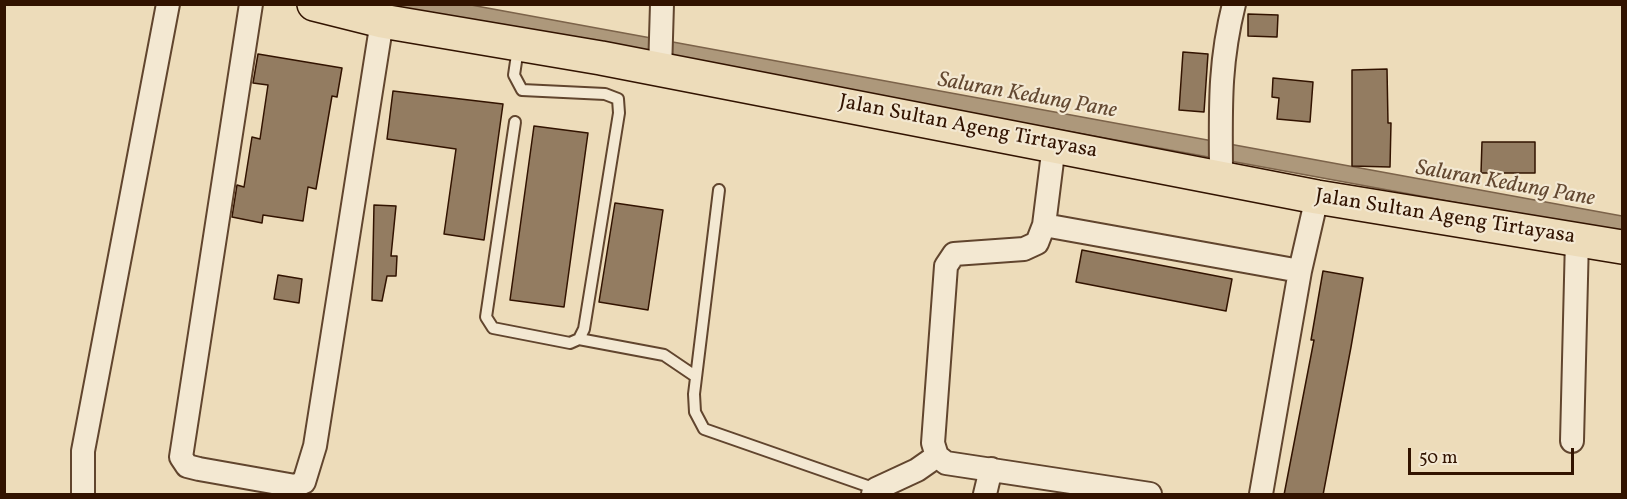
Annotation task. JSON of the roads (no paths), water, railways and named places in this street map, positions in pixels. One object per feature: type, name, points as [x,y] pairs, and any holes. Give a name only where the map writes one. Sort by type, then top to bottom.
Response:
[{"type":"main road","name":"Jalan Sultan Ageng Tirtayasa","points":[[314,4],[382,21],[518,45],[660,66],[1054,145],[1221,171],[1317,197],[1623,247]]},
{"type":"street","points":[[83,495],[83,451],[168,4]]},
{"type":"street","points":[[251,4],[181,457],[187,466],[295,486],[304,482],[315,446],[382,21]]},
{"type":"street","points":[[660,66],[662,4]]},
{"type":"street","points":[[1221,171],[1221,72],[1234,4]]},
{"type":"street","points":[[1054,145],[1044,225],[1037,243],[1024,249],[954,254],[946,266],[933,443],[937,456],[946,463],[991,469],[1099,490],[1150,495]]},
{"type":"street","points":[[1261,495],[1300,271],[1317,197]]},
{"type":"street","points":[[1044,225],[1300,271]]},
{"type":"street","points":[[1572,441],[1577,239]]},
{"type":"street","points":[[874,492],[917,470],[937,456]]},
{"type":"street","points":[[985,495],[991,469]]},
{"type":"lane","points":[[518,45],[514,75],[522,90],[605,93],[618,99],[616,136],[584,329],[579,339]]},
{"type":"lane","points":[[514,122],[486,317],[493,328],[508,333],[570,343],[579,339],[664,355],[695,376]]},
{"type":"lane","points":[[718,190],[695,376],[695,412],[704,429],[874,492]]},
{"type":"water label","name":"Saluran Kedung Pane","points":[[1027,97]]},
{"type":"water label","name":"Saluran Kedung Pane","points":[[1505,185]]}]
